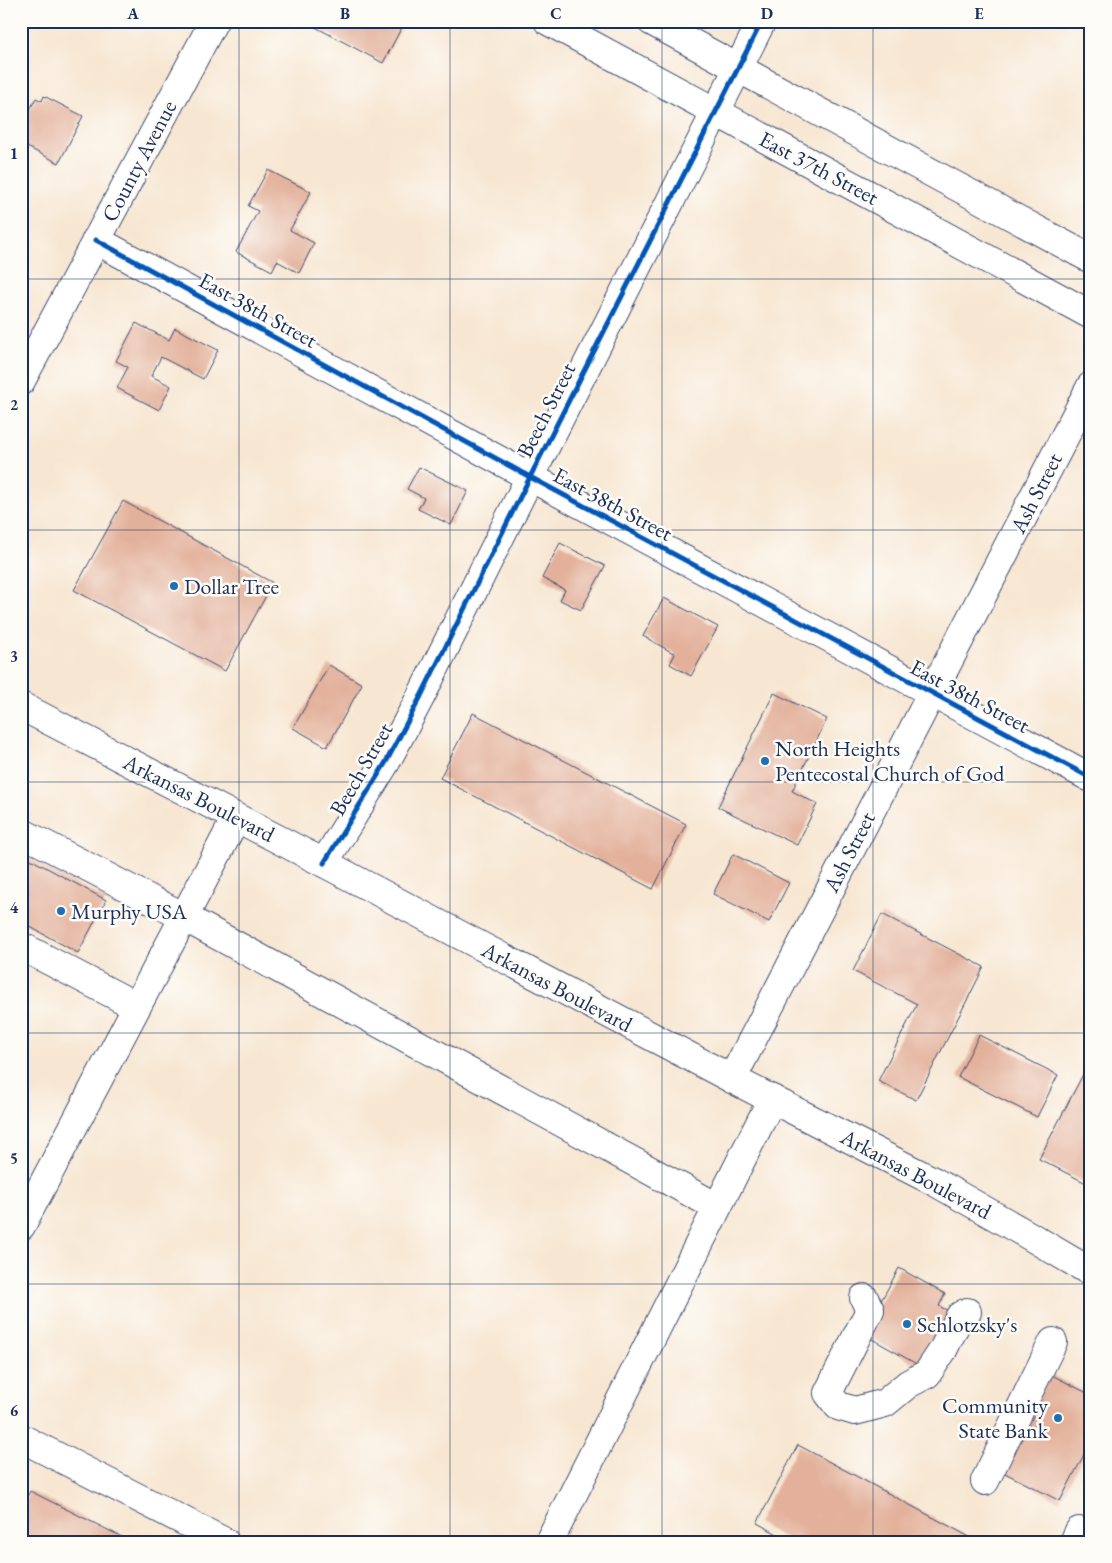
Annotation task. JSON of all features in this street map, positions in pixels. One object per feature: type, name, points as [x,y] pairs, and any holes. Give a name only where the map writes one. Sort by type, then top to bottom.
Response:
[{"type":"street","name":"County Avenue","points":[[21,381],[214,21]]},
{"type":"street","name":"East 37th Street","points":[[548,21],[1091,315]]},
{"type":"street","points":[[651,21],[1091,259]]},
{"type":"street","name":"Beech Street","points":[[324,863],[386,762],[421,696],[762,21]]},
{"type":"street","name":"East 38th Street","points":[[96,240],[530,477],[1091,778]]},
{"type":"street","name":"Ash Street","points":[[732,1079],[1091,386]]},
{"type":"street","name":"Arkansas Boulevard","points":[[21,706],[324,863],[732,1079],[935,1182],[1091,1272]]},
{"type":"street","points":[[21,1226],[236,818]]},
{"type":"street","points":[[21,832],[184,917],[717,1207]]},
{"type":"street","points":[[21,946],[136,1006]]},
{"type":"street","points":[[549,1542],[772,1099]]},
{"type":"street","points":[[864,1298],[870,1310],[828,1393],[838,1406],[855,1411],[885,1403],[908,1384],[927,1374],[943,1350],[960,1316],[967,1312]]},
{"type":"street","points":[[984,1481],[1052,1342]]},
{"type":"street","points":[[21,1438],[225,1542]]},
{"type":"building","points":[[304,21],[405,21],[383,63]]},
{"type":"building","points":[[44,96],[83,116],[59,163],[21,144],[21,127],[36,98],[42,101]]},
{"type":"building","points":[[268,170],[311,192],[290,230],[314,243],[299,273],[277,261],[272,271],[236,252],[258,211],[248,206]]},
{"type":"building","points":[[136,323],[169,340],[175,328],[218,350],[203,379],[161,357],[151,376],[171,386],[159,410],[117,388],[128,367],[116,361]]},
{"type":"building","points":[[419,467],[468,491],[451,525],[418,509],[424,498],[407,489]]},
{"type":"building","name":"Dollar Tree","points":[[123,501],[273,583],[225,671],[74,590]]},
{"type":"building","points":[[560,543],[605,566],[581,610],[560,600],[565,590],[542,578]]},
{"type":"building","points":[[664,598],[718,627],[691,676],[670,664],[675,654],[643,636]]},
{"type":"building","points":[[329,665],[362,684],[327,747],[293,728]]},
{"type":"building","points":[[774,693],[827,719],[792,791],[817,804],[797,845],[718,807]]},
{"type":"building","points":[[473,713],[686,824],[653,889],[440,778]]},
{"type":"building","name":"Murphy USA","points":[[21,854],[106,900],[78,953],[21,922]]},
{"type":"building","points":[[733,854],[789,883],[769,922],[713,894]]},
{"type":"building","points":[[882,914],[984,967],[916,1100],[878,1081],[917,1004],[853,971]]},
{"type":"building","points":[[979,1035],[1058,1075],[1037,1117],[958,1077]]},
{"type":"building","points":[[1091,1059],[1091,1174],[1086,1183],[1039,1159]]},
{"type":"building","name":"Schlotzsky's","points":[[899,1268],[945,1294],[939,1306],[952,1313],[922,1367],[863,1334]]},
{"type":"building","name":"Community State Bank","points":[[1048,1373],[1091,1395],[1091,1441],[1060,1501],[999,1470]]},
{"type":"building","points":[[798,1445],[979,1542],[792,1542],[757,1523]]},
{"type":"building","points":[[30,1491],[132,1542],[21,1542],[21,1509]]},
{"type":"cycle path","points":[[324,863],[386,762],[421,696],[762,21]]},
{"type":"cycle path","points":[[96,240],[530,477],[1091,778]]},
{"type":"place","name":"Dollar Tree","points":[[174,586]]},
{"type":"place","name":"North Heights Pentecostal Church of God","points":[[765,761]]},
{"type":"place","name":"Murphy USA","points":[[61,911]]},
{"type":"place","name":"Schlotzsky's","points":[[907,1324]]},
{"type":"place","name":"Community State Bank","points":[[1058,1418]]}]
